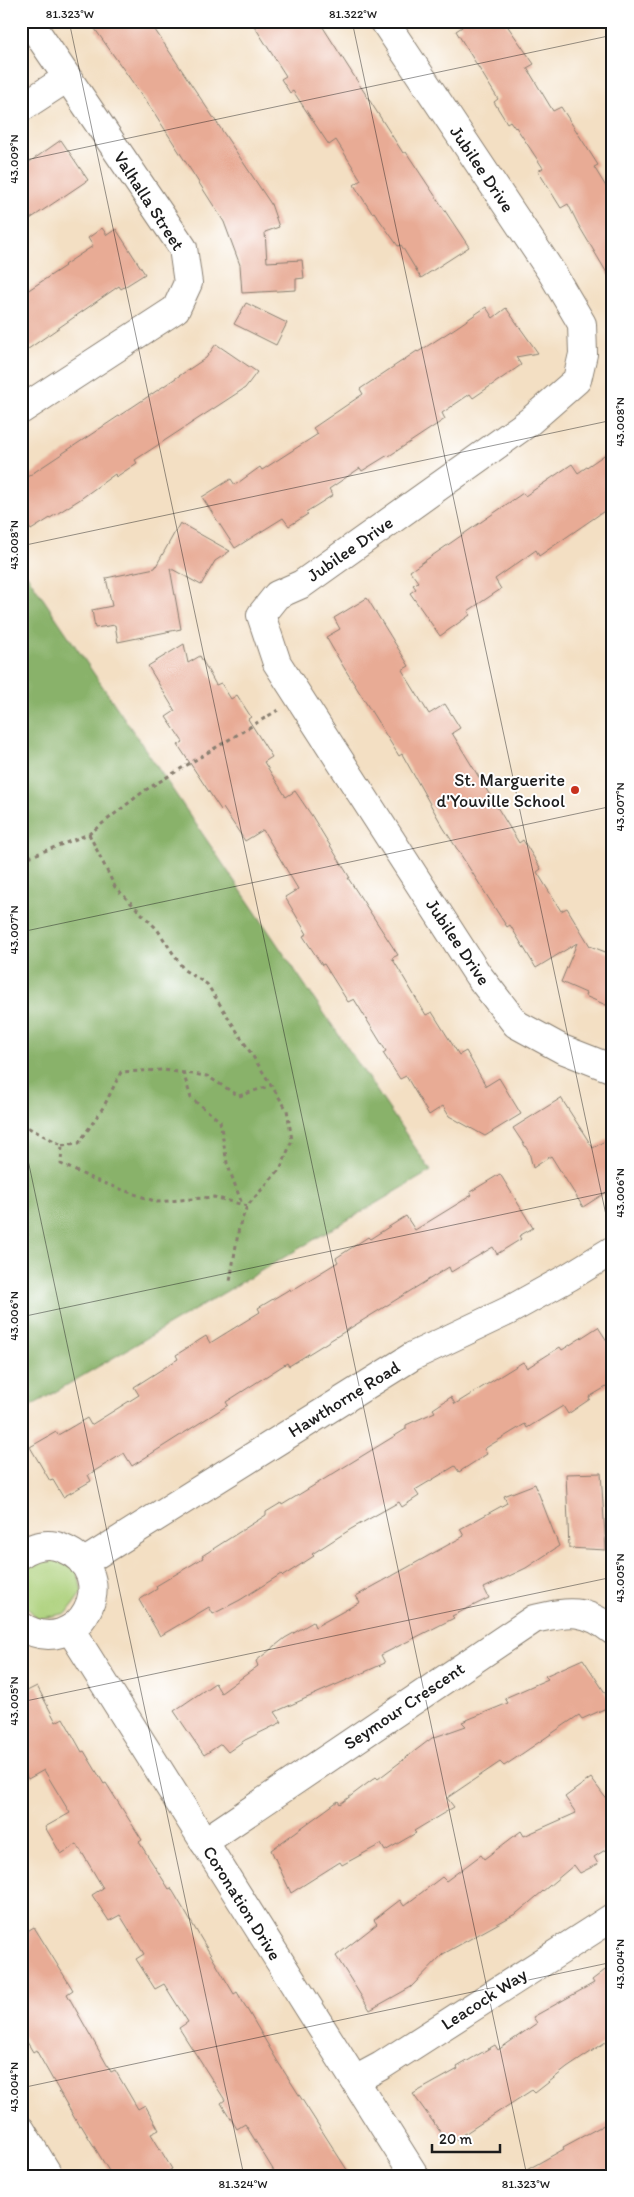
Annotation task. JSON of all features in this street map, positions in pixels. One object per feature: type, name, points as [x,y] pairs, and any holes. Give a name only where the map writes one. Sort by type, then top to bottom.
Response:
[{"type":"street","name":"Valhalla Street","points":[[21,410],[176,308],[188,282],[183,248],[29,21]]},
{"type":"street","name":"Jubilee Drive","points":[[384,21],[552,273],[582,324],[583,354],[577,380],[529,422],[302,584],[277,596],[261,615],[276,663],[478,975],[516,1024],[562,1049],[613,1069]]},
{"type":"street","points":[[21,108],[67,78]]},
{"type":"street","name":"Hawthorne Road","points":[[83,1562],[413,1356],[508,1311],[613,1250]]},
{"type":"street","points":[[21,1626],[29,1632],[43,1635],[57,1634],[70,1629],[84,1616],[92,1599],[91,1580],[83,1562],[72,1552],[58,1546],[42,1545],[23,1549]]},
{"type":"street","name":"Seymour Crescent","points":[[204,1842],[534,1619],[569,1612],[599,1619],[613,1631]]},
{"type":"street","name":"Coronation Drive","points":[[70,1629],[415,2176]]},
{"type":"street","name":"Leacock Way","points":[[355,2080],[381,2066],[613,1917]]},
{"type":"street","points":[[21,2130],[49,2176]]},
{"type":"path","points":[[21,860],[89,834],[144,791],[280,709]]},
{"type":"path","points":[[89,834],[115,887],[157,929],[184,970],[207,984],[287,1110],[292,1140],[282,1168],[247,1206],[239,1227],[230,1282]]},
{"type":"path","points":[[21,1124],[62,1145],[79,1143],[104,1106],[122,1072],[163,1070],[207,1076],[239,1096],[272,1084]]},
{"type":"path","points":[[183,1072],[191,1098],[220,1121],[227,1163],[242,1204]]},
{"type":"path","points":[[62,1145],[61,1164],[95,1180],[157,1202],[214,1197],[247,1206]]},
{"type":"green space","points":[[21,566],[431,1171],[21,1412]]},
{"type":"green space","points":[[59,1555],[77,1568],[82,1592],[67,1613],[38,1619],[21,1601],[21,1571],[41,1556]]},
{"type":"building","points":[[94,21],[149,21],[271,204],[279,227],[265,232],[267,262],[302,260],[304,278],[296,279],[296,290],[242,293],[240,265],[224,222],[155,114],[95,29],[98,27]]},
{"type":"building","points":[[251,21],[319,21],[403,153],[406,152],[469,247],[421,278],[401,245],[398,246],[374,212],[372,213],[354,185],[361,180],[336,140],[329,145],[293,91],[290,93],[281,79],[286,76]]},
{"type":"building","points":[[458,21],[504,21],[534,64],[527,68],[553,111],[561,107],[598,165],[594,167],[613,198],[613,283],[568,204],[561,208],[538,171],[543,168],[516,127],[510,121],[507,123],[494,102],[498,99],[456,31],[462,27]]},
{"type":"building","points":[[61,140],[88,180],[21,225],[21,168]]},
{"type":"building","points":[[102,228],[107,235],[116,229],[145,274],[121,289],[119,286],[21,354],[21,295],[93,246],[88,238]]},
{"type":"building","points":[[246,303],[287,323],[276,345],[234,324]]},
{"type":"building","points":[[486,307],[493,318],[506,308],[538,353],[516,357],[521,365],[473,398],[470,394],[442,413],[445,419],[389,456],[362,471],[360,468],[329,489],[333,495],[306,512],[308,514],[289,526],[283,518],[235,548],[202,497],[231,479],[235,485],[260,467],[262,470],[318,434],[313,428],[363,394],[360,389]]},
{"type":"building","points":[[216,344],[257,372],[245,388],[135,460],[137,463],[116,477],[115,474],[79,500],[31,530],[21,516],[21,481],[206,358]]},
{"type":"building","points":[[613,449],[613,505],[539,556],[536,550],[495,579],[501,589],[468,611],[470,615],[440,636],[410,593],[416,589],[413,585],[418,582],[410,571],[523,493],[525,496],[572,464],[578,473]]},
{"type":"building","points":[[180,523],[230,551],[215,561],[201,585],[170,568],[181,629],[118,642],[115,625],[95,628],[92,610],[112,606],[106,578],[155,568]]},
{"type":"building","points":[[367,598],[409,666],[402,670],[429,714],[445,704],[460,728],[452,733],[519,843],[523,840],[541,869],[537,872],[561,911],[567,908],[590,946],[613,955],[613,1008],[585,996],[586,993],[561,982],[577,943],[536,968],[510,925],[507,927],[443,827],[402,754],[399,756],[343,666],[326,637],[340,629],[334,618]]},
{"type":"building","points":[[184,644],[188,663],[200,656],[216,685],[221,683],[231,699],[237,695],[251,717],[248,719],[272,757],[264,762],[286,797],[295,791],[312,816],[350,878],[348,878],[398,955],[392,958],[426,1015],[432,1012],[459,1055],[466,1051],[486,1086],[499,1078],[521,1114],[485,1136],[449,1116],[443,1106],[429,1115],[406,1076],[400,1079],[383,1053],[386,1051],[354,999],[348,1002],[324,964],[322,965],[303,936],[307,934],[285,897],[298,889],[263,830],[245,841],[223,808],[221,810],[178,745],[183,742],[166,717],[175,711],[148,666]]},
{"type":"building","points":[[561,1098],[593,1148],[613,1136],[613,1188],[583,1207],[551,1156],[533,1168],[529,1152],[513,1128]]},
{"type":"building","points":[[500,1174],[533,1228],[519,1236],[521,1239],[497,1254],[493,1247],[451,1272],[449,1267],[289,1366],[287,1363],[226,1402],[228,1405],[132,1466],[124,1453],[88,1475],[91,1481],[63,1497],[53,1480],[50,1481],[30,1447],[56,1432],[58,1435],[87,1418],[91,1425],[139,1395],[134,1387],[178,1359],[176,1355],[206,1336],[210,1343],[260,1312],[258,1308],[290,1289],[291,1291],[338,1262],[336,1258],[368,1237],[370,1239],[406,1216],[415,1230],[472,1195],[470,1192]]},
{"type":"building","points":[[598,1327],[613,1350],[613,1383],[589,1397],[590,1399],[568,1414],[563,1406],[527,1428],[525,1424],[484,1449],[487,1454],[459,1472],[455,1466],[415,1490],[419,1496],[402,1507],[399,1502],[351,1529],[312,1554],[314,1556],[283,1576],[281,1574],[240,1600],[213,1614],[209,1607],[160,1636],[139,1600],[157,1589],[156,1586],[203,1558],[202,1556],[266,1515],[266,1512],[281,1503],[282,1505],[406,1429],[406,1425],[435,1412],[433,1409],[451,1397],[455,1404],[523,1362],[527,1368],[560,1347],[562,1350]]},
{"type":"building","points":[[601,1473],[606,1550],[569,1548],[566,1474]]},
{"type":"building","points":[[535,1484],[559,1546],[526,1568],[484,1588],[489,1598],[381,1655],[385,1663],[275,1712],[282,1722],[245,1740],[228,1752],[221,1744],[204,1755],[174,1711],[215,1683],[221,1693],[258,1666],[256,1661],[285,1638],[313,1622],[315,1627],[360,1602],[356,1596],[464,1536],[460,1529],[507,1503],[504,1496]]},
{"type":"building","points":[[583,1659],[613,1705],[582,1719],[579,1715],[504,1766],[500,1762],[447,1798],[454,1807],[414,1831],[416,1833],[385,1851],[381,1844],[342,1865],[340,1862],[291,1893],[271,1850],[338,1801],[340,1804],[376,1777],[378,1779],[432,1738],[466,1726],[462,1722],[508,1703],[505,1698],[548,1679],[545,1676]]},
{"type":"building","points":[[37,1686],[56,1722],[63,1718],[82,1752],[84,1751],[104,1784],[106,1783],[142,1840],[139,1842],[169,1889],[171,1888],[234,1994],[237,1992],[278,2062],[351,2176],[277,2176],[245,2124],[237,2129],[221,2103],[225,2100],[179,2028],[188,2022],[164,1984],[155,1989],[136,1959],[144,1954],[120,1915],[109,1921],[92,1895],[103,1888],[77,1844],[61,1854],[45,1827],[70,1813],[44,1770],[28,1779],[21,1767],[21,1694]]},
{"type":"building","points":[[591,1778],[613,1808],[613,1845],[594,1857],[598,1864],[580,1873],[574,1865],[517,1913],[443,1954],[411,1987],[370,2010],[336,1956],[377,1924],[374,1920],[400,1900],[404,1906],[442,1877],[446,1881],[481,1855],[484,1859],[521,1831],[524,1836],[576,1813],[565,1797]]},
{"type":"building","points":[[34,1927],[73,1990],[67,1994],[111,2072],[115,2070],[138,2109],[145,2105],[159,2130],[151,2134],[172,2169],[160,2176],[112,2176],[81,2125],[79,2126],[36,2050],[33,2052],[21,2032],[21,1935]]},
{"type":"building","points":[[613,1964],[613,2037],[567,2068],[535,2093],[532,2090],[449,2144],[413,2094],[458,2069],[457,2067],[495,2045],[498,2050],[537,2023],[533,2017],[594,1983],[592,1980]]},
{"type":"building","points":[[613,2120],[613,2176],[516,2176],[564,2149],[563,2147]]},
{"type":"place","name":"St. Marguerite d'Youville School","points":[[575,790]]}]
